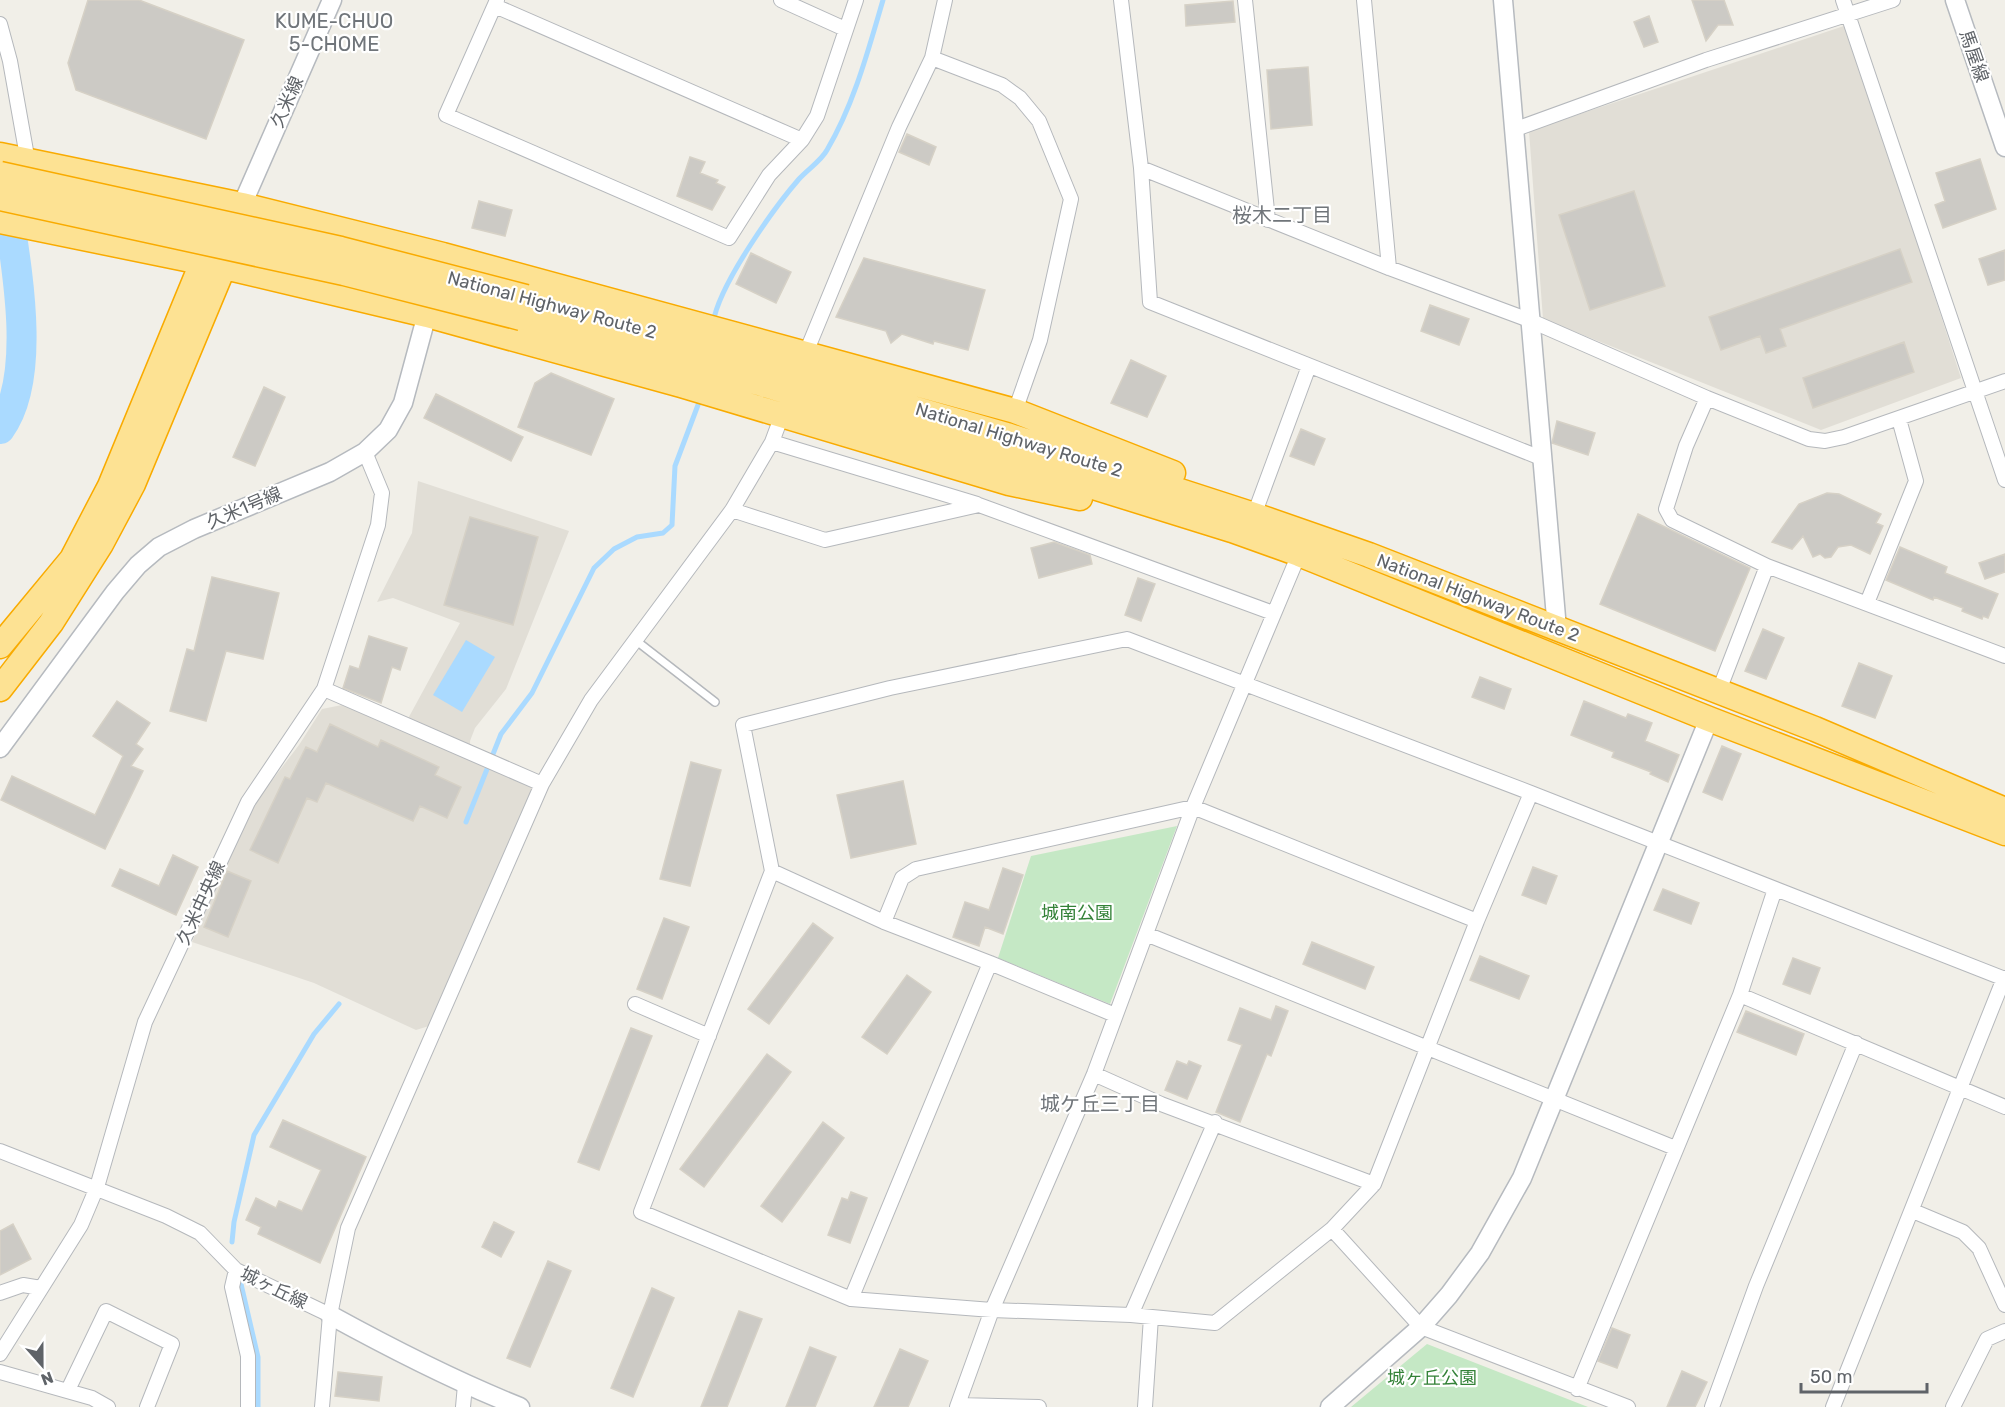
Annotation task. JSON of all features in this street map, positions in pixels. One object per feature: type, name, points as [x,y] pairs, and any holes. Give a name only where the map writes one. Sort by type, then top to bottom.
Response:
[{"type":"highway","points":[[0,155],[242,205],[443,255],[699,325],[733,354],[805,355],[1015,411],[1195,481],[1239,517]]},
{"type":"highway","name":"National Highway Route 2","points":[[0,174],[341,249],[523,307],[674,348],[733,354],[1007,435],[1239,517],[1368,555],[1815,729],[2005,810]]},
{"type":"highway","name":"National Highway Route 2","points":[[0,198],[344,273],[523,307]]},
{"type":"highway","points":[[0,646],[23,621],[78,549],[110,486],[202,263],[242,205]]},
{"type":"highway","points":[[0,689],[51,623],[101,544],[122,504],[225,267],[242,205]]},
{"type":"highway","points":[[0,221],[225,267],[427,315],[681,385],[1010,483],[1239,517]]},
{"type":"highway","name":"National Highway Route 2","points":[[1239,517],[1299,554],[1709,719],[2005,833]]},
{"type":"street","name":"久米線","points":[[242,205],[332,0]]},
{"type":"street","points":[[782,0],[845,28]]},
{"type":"street","points":[[802,140],[496,3],[447,115],[729,238],[769,175],[802,140],[817,116],[856,0]]},
{"type":"street","points":[[805,355],[898,127],[932,58],[945,0]]},
{"type":"street","points":[[1121,0],[1141,168],[1150,302],[1541,458]]},
{"type":"street","points":[[1245,0],[1268,220]]},
{"type":"street","points":[[1364,0],[1389,268]]},
{"type":"street","points":[[1504,0],[1516,129],[1529,320],[1557,628]]},
{"type":"street","points":[[1843,0],[1977,391],[2005,480]]},
{"type":"street","points":[[1516,129],[1706,60],[1893,0]]},
{"type":"street","name":"馬屋線","points":[[1955,0],[2005,147]]},
{"type":"street","points":[[0,24],[10,61],[28,162]]},
{"type":"street","points":[[932,58],[1002,85],[1020,98],[1039,121],[1071,199],[1040,340],[1015,411]]},
{"type":"street","points":[[1141,168],[1389,268],[1529,320],[1707,398],[1809,439],[1825,441],[2005,381]]},
{"type":"street","name":"久米1号線","points":[[0,748],[115,592],[138,565],[159,547],[194,529],[330,472],[365,452],[388,430],[403,403],[443,255]]},
{"type":"street","points":[[1239,517],[1310,366]]},
{"type":"street","points":[[1707,398],[1686,446],[1666,509],[1672,520],[1767,566],[2005,656]]},
{"type":"street","points":[[322,1407],[330,1315],[348,1228],[542,784],[591,700],[634,639],[732,510],[772,442],[783,415]]},
{"type":"street","points":[[1867,603],[1916,481],[1899,418]]},
{"type":"street","points":[[772,442],[979,505],[1273,613]]},
{"type":"street","name":"久米中央線","points":[[0,1354],[81,1225],[97,1187],[146,1022],[248,802],[324,689],[378,525],[382,493],[365,452]]},
{"type":"street","points":[[732,510],[825,540],[979,505]]},
{"type":"street","points":[[1039,1407],[957,1406],[992,1310],[1094,1074],[1193,807],[1299,554]]},
{"type":"street","points":[[1718,693],[1767,566]]},
{"type":"street","points":[[1531,793],[1477,921],[1374,1184],[1332,1229],[1215,1323],[1131,1315],[992,1310],[851,1299],[641,1212],[772,871],[743,725],[890,688],[1126,639],[1531,793],[2005,978],[1833,1407]]},
{"type":"street","points":[[324,689],[542,784]]},
{"type":"street","points":[[1330,1407],[1421,1327],[1449,1295],[1480,1253],[1522,1178],[1709,719]]},
{"type":"street","points":[[884,922],[902,878],[916,869],[1193,807],[1477,921]]},
{"type":"street","points":[[772,871],[884,922],[1115,1015]]},
{"type":"street","points":[[1577,1389],[1740,995],[1775,889]]},
{"type":"street","points":[[1146,934],[1675,1148]]},
{"type":"street","points":[[851,1299],[990,963]]},
{"type":"street","points":[[1740,995],[2005,1107]]},
{"type":"street","points":[[635,1004],[709,1036]]},
{"type":"street","points":[[1712,1407],[1756,1286],[1856,1043]]},
{"type":"street","points":[[1094,1074],[1161,1104],[1215,1122],[1374,1184]]},
{"type":"street","points":[[1131,1315],[1215,1122]]},
{"type":"street","name":"城ヶ丘線","points":[[0,1151],[97,1187],[166,1216],[200,1233],[236,1270],[330,1315],[465,1385],[520,1407]]},
{"type":"street","points":[[1913,1211],[1963,1232],[1979,1248],[2005,1305]]},
{"type":"street","points":[[1332,1229],[1421,1327],[1628,1407]]},
{"type":"street","points":[[236,1270],[232,1287],[248,1356],[248,1407]]},
{"type":"street","points":[[0,1293],[23,1285],[41,1288]]},
{"type":"street","points":[[68,1390],[106,1311],[172,1344],[147,1407]]},
{"type":"street","points":[[1144,1407],[1151,1317]]},
{"type":"street","points":[[1953,1407],[1987,1339],[2005,1331]]},
{"type":"street","points":[[0,1372],[68,1390],[92,1398],[108,1407]]},
{"type":"street","points":[[463,1407],[465,1385]]},
{"type":"lane","points":[[634,639],[715,702]]},
{"type":"shaded area","points":[[1847,25],[1961,378],[1821,430],[1543,319],[1529,131]]},
{"type":"shaded area","points":[[418,481],[569,531],[506,689],[475,728],[470,741],[471,759],[527,782],[533,789],[429,1026],[416,1030],[314,983],[192,942],[251,808],[299,745],[322,709],[342,705],[404,726],[460,623],[393,598],[377,602],[412,533]]},
{"type":"green space","name":"城南公園","points":[[1177,826],[1110,1004],[998,958],[1031,856]]},
{"type":"green space","name":"城ヶ丘公園","points":[[1427,1344],[1588,1407],[1351,1407]]},
{"type":"water","points":[[466,640],[495,657],[462,712],[433,695]]},
{"type":"building","points":[[88,0],[139,0],[244,40],[206,139],[76,90],[68,63]]},
{"type":"building","points":[[1692,0],[1724,0],[1733,25],[1718,25],[1706,41]]},
{"type":"building","points":[[1233,1],[1235,22],[1186,26],[1185,5]]},
{"type":"building","points":[[1649,16],[1658,42],[1644,47],[1634,22]]},
{"type":"building","points":[[1308,67],[1312,125],[1271,129],[1267,70]]},
{"type":"building","points":[[907,134],[936,147],[929,165],[899,152]]},
{"type":"building","points":[[690,157],[705,162],[700,173],[718,180],[716,183],[725,187],[712,210],[677,196]]},
{"type":"building","points":[[1980,159],[1996,209],[1943,228],[1935,205],[1945,201],[1936,173]]},
{"type":"building","points":[[1634,191],[1665,286],[1590,310],[1559,215]]},
{"type":"building","points":[[479,201],[512,210],[505,236],[472,228]]},
{"type":"building","points":[[1900,249],[1912,282],[1780,329],[1786,346],[1766,353],[1760,336],[1721,350],[1709,317]]},
{"type":"building","points":[[2005,250],[2005,280],[1988,285],[1979,259]]},
{"type":"building","points":[[751,253],[791,272],[776,303],[736,284]]},
{"type":"building","points":[[864,258],[985,290],[968,350],[934,341],[933,344],[902,334],[891,343],[886,331],[836,317]]},
{"type":"building","points":[[1430,305],[1469,319],[1459,345],[1421,331]]},
{"type":"building","points":[[1904,342],[1914,372],[1813,408],[1803,378]]},
{"type":"building","points":[[1131,360],[1166,376],[1147,417],[1111,403]]},
{"type":"building","points":[[551,373],[614,399],[591,455],[518,427],[535,383]]},
{"type":"building","points":[[264,387],[285,397],[255,466],[233,457]]},
{"type":"building","points":[[436,394],[523,437],[511,461],[424,418]]},
{"type":"building","points":[[1557,421],[1595,433],[1588,455],[1552,443]]},
{"type":"building","points":[[1301,429],[1325,439],[1314,465],[1290,456]]},
{"type":"building","points":[[1827,493],[1839,494],[1881,514],[1876,523],[1883,526],[1870,554],[1851,545],[1838,547],[1831,557],[1825,558],[1820,554],[1813,557],[1803,536],[1792,549],[1772,542],[1799,504]]},
{"type":"building","points":[[1638,514],[1750,568],[1715,651],[1600,604]]},
{"type":"building","points":[[470,517],[538,537],[513,625],[444,605]]},
{"type":"building","points":[[1054,542],[1090,555],[1092,564],[1039,578],[1031,548]]},
{"type":"building","points":[[1900,547],[1947,567],[1945,573],[1998,594],[1988,618],[1983,616],[1982,619],[1962,611],[1963,608],[1934,597],[1933,600],[1886,580]]},
{"type":"building","points":[[2005,554],[2005,572],[1985,579],[1979,563]]},
{"type":"building","points":[[212,577],[279,593],[263,659],[226,651],[206,721],[170,711],[187,649],[194,651]]},
{"type":"building","points":[[1138,578],[1155,584],[1141,621],[1125,615]]},
{"type":"building","points":[[1763,629],[1784,638],[1766,679],[1745,671]]},
{"type":"building","points":[[369,636],[407,648],[400,670],[392,667],[381,703],[343,688],[350,666],[359,669]]},
{"type":"building","points":[[1859,663],[1892,676],[1875,718],[1842,706]]},
{"type":"building","points":[[1480,677],[1511,689],[1504,709],[1472,697]]},
{"type":"building","points":[[117,701],[150,723],[136,744],[143,749],[131,766],[143,771],[105,849],[1,800],[12,776],[95,815],[123,756],[93,736]]},
{"type":"building","points":[[1584,701],[1626,718],[1628,714],[1652,723],[1645,741],[1679,755],[1668,782],[1650,774],[1651,772],[1612,757],[1614,752],[1571,735]]},
{"type":"building","points":[[330,724],[378,747],[381,740],[439,767],[435,775],[461,787],[447,818],[420,806],[413,821],[326,783],[317,802],[307,798],[278,863],[250,850],[285,777],[290,779],[306,747],[317,752]]},
{"type":"building","points":[[1722,746],[1741,754],[1722,800],[1703,792]]},
{"type":"building","points":[[691,762],[721,770],[690,886],[660,879]]},
{"type":"building","points":[[903,781],[916,844],[851,858],[837,795]]},
{"type":"building","points":[[173,855],[198,867],[176,915],[112,886],[120,869],[159,886]]},
{"type":"building","points":[[1533,867],[1557,876],[1546,904],[1522,895]]},
{"type":"building","points":[[1003,868],[1023,875],[1003,934],[985,927],[979,946],[953,937],[965,902],[989,910]]},
{"type":"building","points":[[227,871],[251,881],[228,937],[204,927]]},
{"type":"building","points":[[1663,889],[1699,903],[1691,924],[1654,910]]},
{"type":"building","points":[[664,918],[689,927],[662,999],[637,989]]},
{"type":"building","points":[[813,923],[833,938],[769,1024],[748,1009]]},
{"type":"building","points":[[1312,942],[1374,967],[1365,989],[1303,964]]},
{"type":"building","points":[[1480,956],[1529,976],[1519,999],[1470,980]]},
{"type":"building","points":[[1793,958],[1820,968],[1810,994],[1783,984]]},
{"type":"building","points":[[907,975],[931,992],[887,1054],[862,1037]]},
{"type":"building","points":[[1276,1006],[1288,1011],[1271,1056],[1267,1054],[1240,1122],[1216,1112],[1242,1045],[1228,1040],[1240,1008],[1271,1020]]},
{"type":"building","points":[[1746,1011],[1804,1034],[1796,1055],[1737,1032]]},
{"type":"building","points":[[631,1028],[652,1036],[599,1170],[578,1162]]},
{"type":"building","points":[[767,1054],[791,1072],[704,1187],[680,1169]]},
{"type":"building","points":[[1177,1061],[1187,1065],[1189,1061],[1201,1066],[1187,1099],[1165,1090]]},
{"type":"building","points":[[283,1120],[366,1157],[320,1263],[258,1234],[261,1227],[246,1220],[256,1198],[276,1208],[279,1201],[302,1211],[321,1170],[270,1147]]},
{"type":"building","points":[[823,1122],[844,1138],[782,1222],[761,1206]]},
{"type":"building","points":[[851,1192],[867,1198],[850,1243],[828,1235],[842,1198],[848,1200]]},
{"type":"building","points":[[494,1222],[514,1232],[501,1257],[482,1247]]},
{"type":"building","points":[[13,1224],[31,1259],[0,1275],[0,1231]]},
{"type":"building","points":[[548,1261],[571,1271],[530,1367],[507,1358]]},
{"type":"building","points":[[652,1288],[674,1298],[633,1397],[611,1388]]},
{"type":"building","points":[[739,1311],[762,1319],[727,1407],[701,1407]]},
{"type":"building","points":[[1612,1328],[1630,1335],[1617,1368],[1598,1361]]},
{"type":"building","points":[[810,1347],[836,1357],[815,1407],[786,1407]]},
{"type":"building","points":[[900,1349],[928,1361],[908,1407],[874,1407]]},
{"type":"building","points":[[1682,1371],[1707,1382],[1695,1407],[1667,1407]]},
{"type":"building","points":[[338,1372],[382,1377],[379,1401],[335,1396]]},
{"type":"waterway","points":[[713,323],[725,289],[748,248],[788,192],[824,154],[837,132],[860,77],[883,0]]},
{"type":"waterway","points":[[0,429],[12,406],[19,379],[21,349],[18,284],[6,197]]},
{"type":"waterway","points":[[466,822],[501,734],[532,693],[594,568],[614,549],[637,537],[663,533],[672,525],[675,466],[701,397]]},
{"type":"waterway","points":[[232,1242],[234,1222],[254,1135],[314,1034],[339,1004]]},
{"type":"waterway","points":[[241,1284],[258,1357],[258,1407]]},
{"type":"district","name":"KUME-CHUO 5-CHOME","points":[[334,32]]},
{"type":"district","name":"桜木二丁目","points":[[1282,215]]},
{"type":"district","name":"城ケ丘三丁目","points":[[1100,1104]]}]
